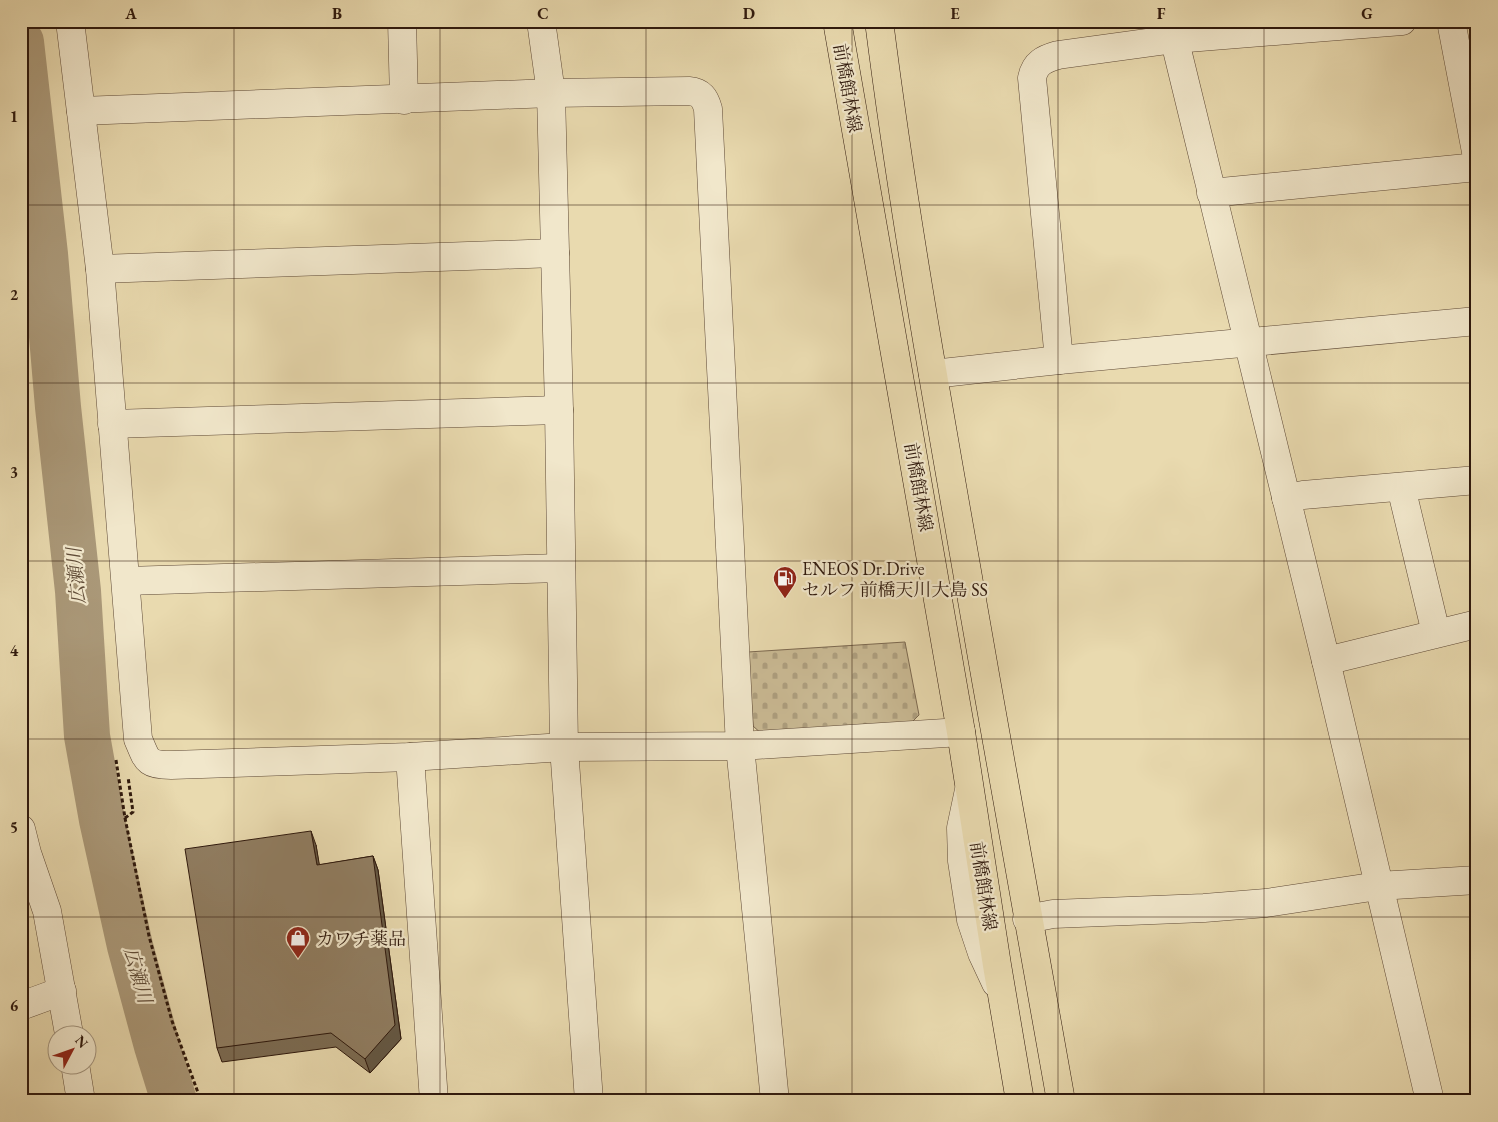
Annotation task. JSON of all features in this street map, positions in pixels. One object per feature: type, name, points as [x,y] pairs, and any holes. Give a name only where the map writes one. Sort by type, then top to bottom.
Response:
[{"type":"main road","name":"前橋館林線","points":[[837,21],[962,732],[969,790],[1020,1101]]},
{"type":"main road","name":"前橋館林線","points":[[879,21],[907,216],[933,374],[1027,919],[1061,1101]]},
{"type":"street","points":[[70,21],[100,269],[138,739],[147,760],[155,765],[171,766],[410,758],[564,747],[740,746],[962,732]]},
{"type":"street","points":[[402,21],[404,100]]},
{"type":"street","points":[[541,21],[551,93],[559,410],[564,747],[589,1101]]},
{"type":"street","points":[[1059,360],[1032,78],[1034,69],[1040,61],[1058,55],[1172,30],[1402,21]]},
{"type":"street","points":[[1451,21],[1477,157]]},
{"type":"street","points":[[1172,30],[1326,661],[1430,1101]]},
{"type":"street","points":[[81,111],[551,93],[689,91],[700,94],[706,103],[740,746],[775,1101]]},
{"type":"street","points":[[1211,194],[1477,167]]},
{"type":"street","points":[[100,269],[555,253]]},
{"type":"street","points":[[933,374],[1059,360],[1477,321]]},
{"type":"street","points":[[112,424],[559,410]]},
{"type":"street","points":[[1286,498],[1477,480]]},
{"type":"street","points":[[1401,487],[1436,633]]},
{"type":"street","points":[[126,582],[561,568]]},
{"type":"street","points":[[1326,661],[1477,624]]},
{"type":"street","points":[[410,758],[434,1101]]},
{"type":"street","points":[[21,829],[27,853],[31,893],[47,911],[67,1024]]},
{"type":"street","points":[[1027,919],[1053,914],[1204,908],[1266,903],[1378,886],[1477,880]]},
{"type":"street","points":[[21,1006],[62,991]]},
{"type":"street","points":[[77,1074],[81,1101]]},
{"type":"green space","points":[[905,642],[919,715],[910,724],[763,735],[753,726],[748,652]]},
{"type":"building","name":"カワチ薬品","points":[[311,831],[317,865],[373,856],[395,1025],[365,1059],[331,1033],[217,1048],[185,849]]},
{"type":"building","points":[[756,1097],[756,1101],[677,1101],[677,1099]]},
{"type":"waterway","name":"広瀬川","points":[[21,42],[45,254],[58,407],[78,591],[87,736],[102,820],[130,946],[174,1101]]},
{"type":"place","name":"ENEOS Dr.Drive セルフ 前橋天川大島 SS","points":[[785,599]]},
{"type":"place","name":"カワチ薬品","points":[[298,959]]}]
